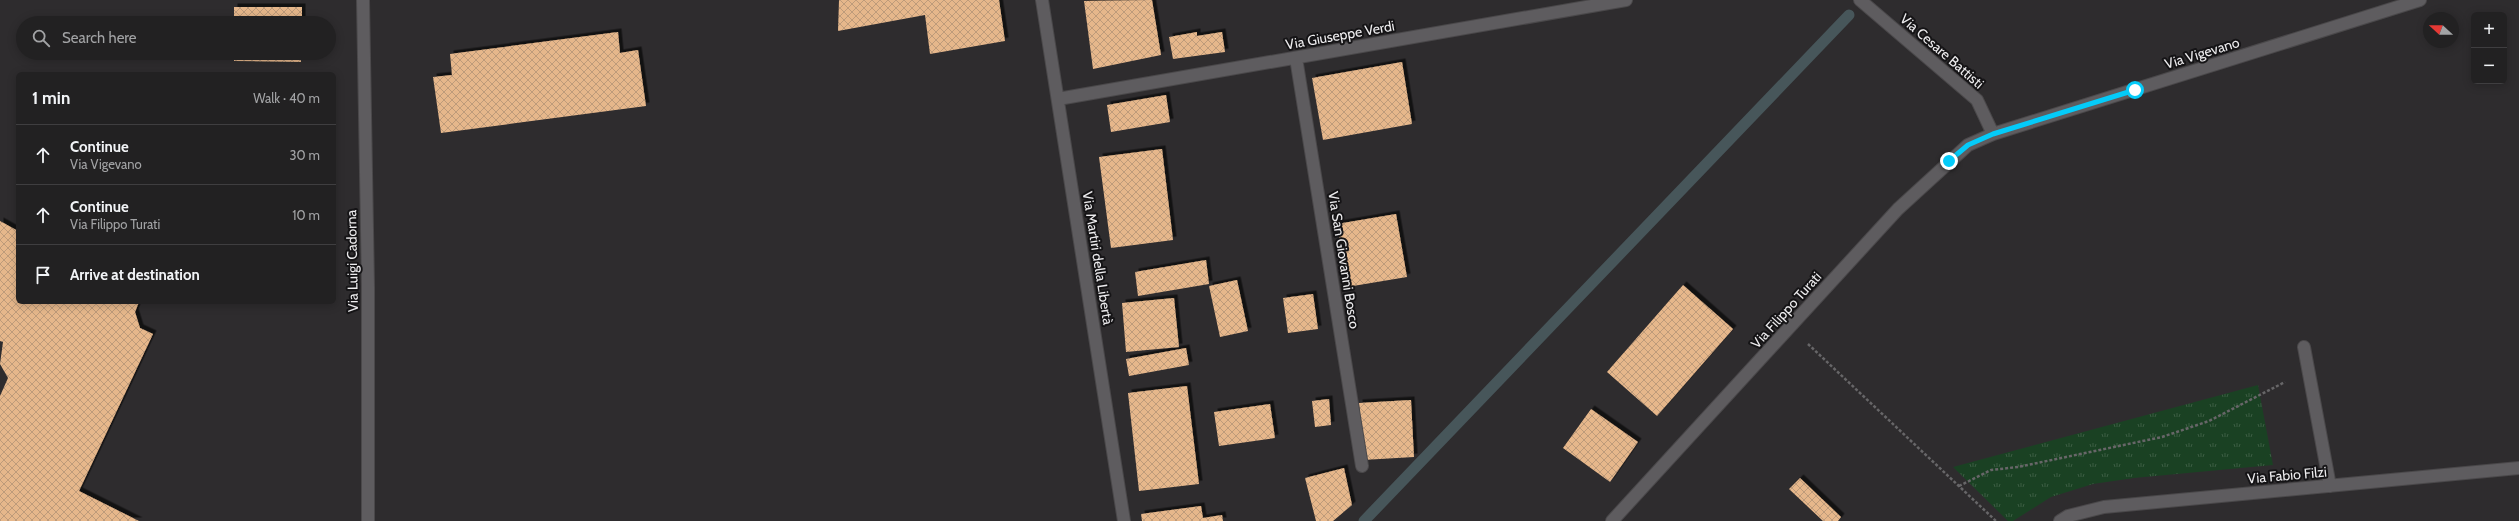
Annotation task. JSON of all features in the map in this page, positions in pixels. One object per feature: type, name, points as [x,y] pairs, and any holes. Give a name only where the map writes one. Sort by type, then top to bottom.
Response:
[{"type":"street","name":"Via Luigi Cadorna","points":[[363,0],[368,521]]},
{"type":"street","name":"Via Martiri della Libertà","points":[[1042,0],[1124,521]]},
{"type":"street","name":"Via Giuseppe Verdi","points":[[1058,99],[1626,0]]},
{"type":"street","name":"Via Cesare Battisti","points":[[1860,0],[1977,100],[1993,134]]},
{"type":"street","name":"Via Vigevano","points":[[1993,134],[2420,0]]},
{"type":"street","name":"Via San Giovanni Bosco","points":[[1296,58],[1362,466]]},
{"type":"street","name":"Via Filippo Turati","points":[[1612,521],[1898,209],[1968,145],[1993,134]]},
{"type":"street","points":[[2304,348],[2330,486]]},
{"type":"street","name":"Via Fabio Filzi","points":[[2060,521],[2068,516],[2104,507],[2519,468]]},
{"type":"path","points":[[1790,327],[1996,521]]},
{"type":"path","points":[[1959,486],[1991,470],[2018,467],[2162,436],[2209,421],[2309,370]]},
{"type":"green space","points":[[2258,385],[2273,465],[2134,478],[2093,484],[2051,497],[2013,521],[2008,521],[1953,467]]},
{"type":"building","points":[[839,0],[999,0],[1005,41],[930,54],[925,15],[838,31]]},
{"type":"building","points":[[1152,0],[1161,55],[1093,69],[1084,1]]},
{"type":"building","points":[[234,7],[302,7],[302,16],[234,16]]},
{"type":"building","points":[[618,32],[620,53],[638,50],[646,106],[441,133],[433,77],[452,75],[450,54]]},
{"type":"building","points":[[1197,32],[1197,36],[1222,32],[1225,52],[1173,59],[1169,37]]},
{"type":"building","points":[[301,60],[301,62],[234,61]]},
{"type":"building","points":[[1402,62],[1412,124],[1323,140],[1312,78]]},
{"type":"building","points":[[1166,95],[1170,122],[1111,132],[1107,105]]},
{"type":"building","points":[[1162,149],[1173,240],[1111,248],[1099,157]]},
{"type":"building","points":[[1396,214],[1407,277],[1347,287],[1337,224]]},
{"type":"building","points":[[0,221],[16,230],[16,304],[138,304],[135,312],[140,328],[153,334],[79,491],[139,521],[0,521],[0,396],[8,378],[0,364],[3,342],[0,341]]},
{"type":"building","points":[[1206,260],[1209,284],[1138,296],[1135,272]]},
{"type":"building","points":[[1237,280],[1248,331],[1220,337],[1209,286]]},
{"type":"building","points":[[1683,285],[1733,329],[1657,416],[1607,372]]},
{"type":"building","points":[[1313,294],[1318,329],[1288,333],[1283,298]]},
{"type":"building","points":[[1174,298],[1179,347],[1126,352],[1122,303]]},
{"type":"building","points":[[1186,348],[1189,365],[1129,376],[1126,359]]},
{"type":"building","points":[[1187,386],[1199,484],[1139,491],[1128,393]]},
{"type":"building","points":[[1329,399],[1331,425],[1315,427],[1312,401]]},
{"type":"building","points":[[1411,400],[1414,457],[1363,460],[1359,403]]},
{"type":"building","points":[[1270,404],[1275,438],[1219,446],[1214,412]]},
{"type":"building","points":[[1591,409],[1638,442],[1610,482],[1563,448]]},
{"type":"building","points":[[1344,468],[1352,505],[1333,521],[1316,521],[1305,478]]},
{"type":"building","points":[[1800,478],[1841,517],[1838,521],[1823,521],[1789,489]]},
{"type":"building","points":[[1201,506],[1203,518],[1222,515],[1223,521],[1142,521],[1141,514]]},
{"type":"waterway","points":[[1364,521],[1849,15]]},
{"type":"route","points":[[1949,161],[1968,145],[1993,134],[2135,90]]}]
